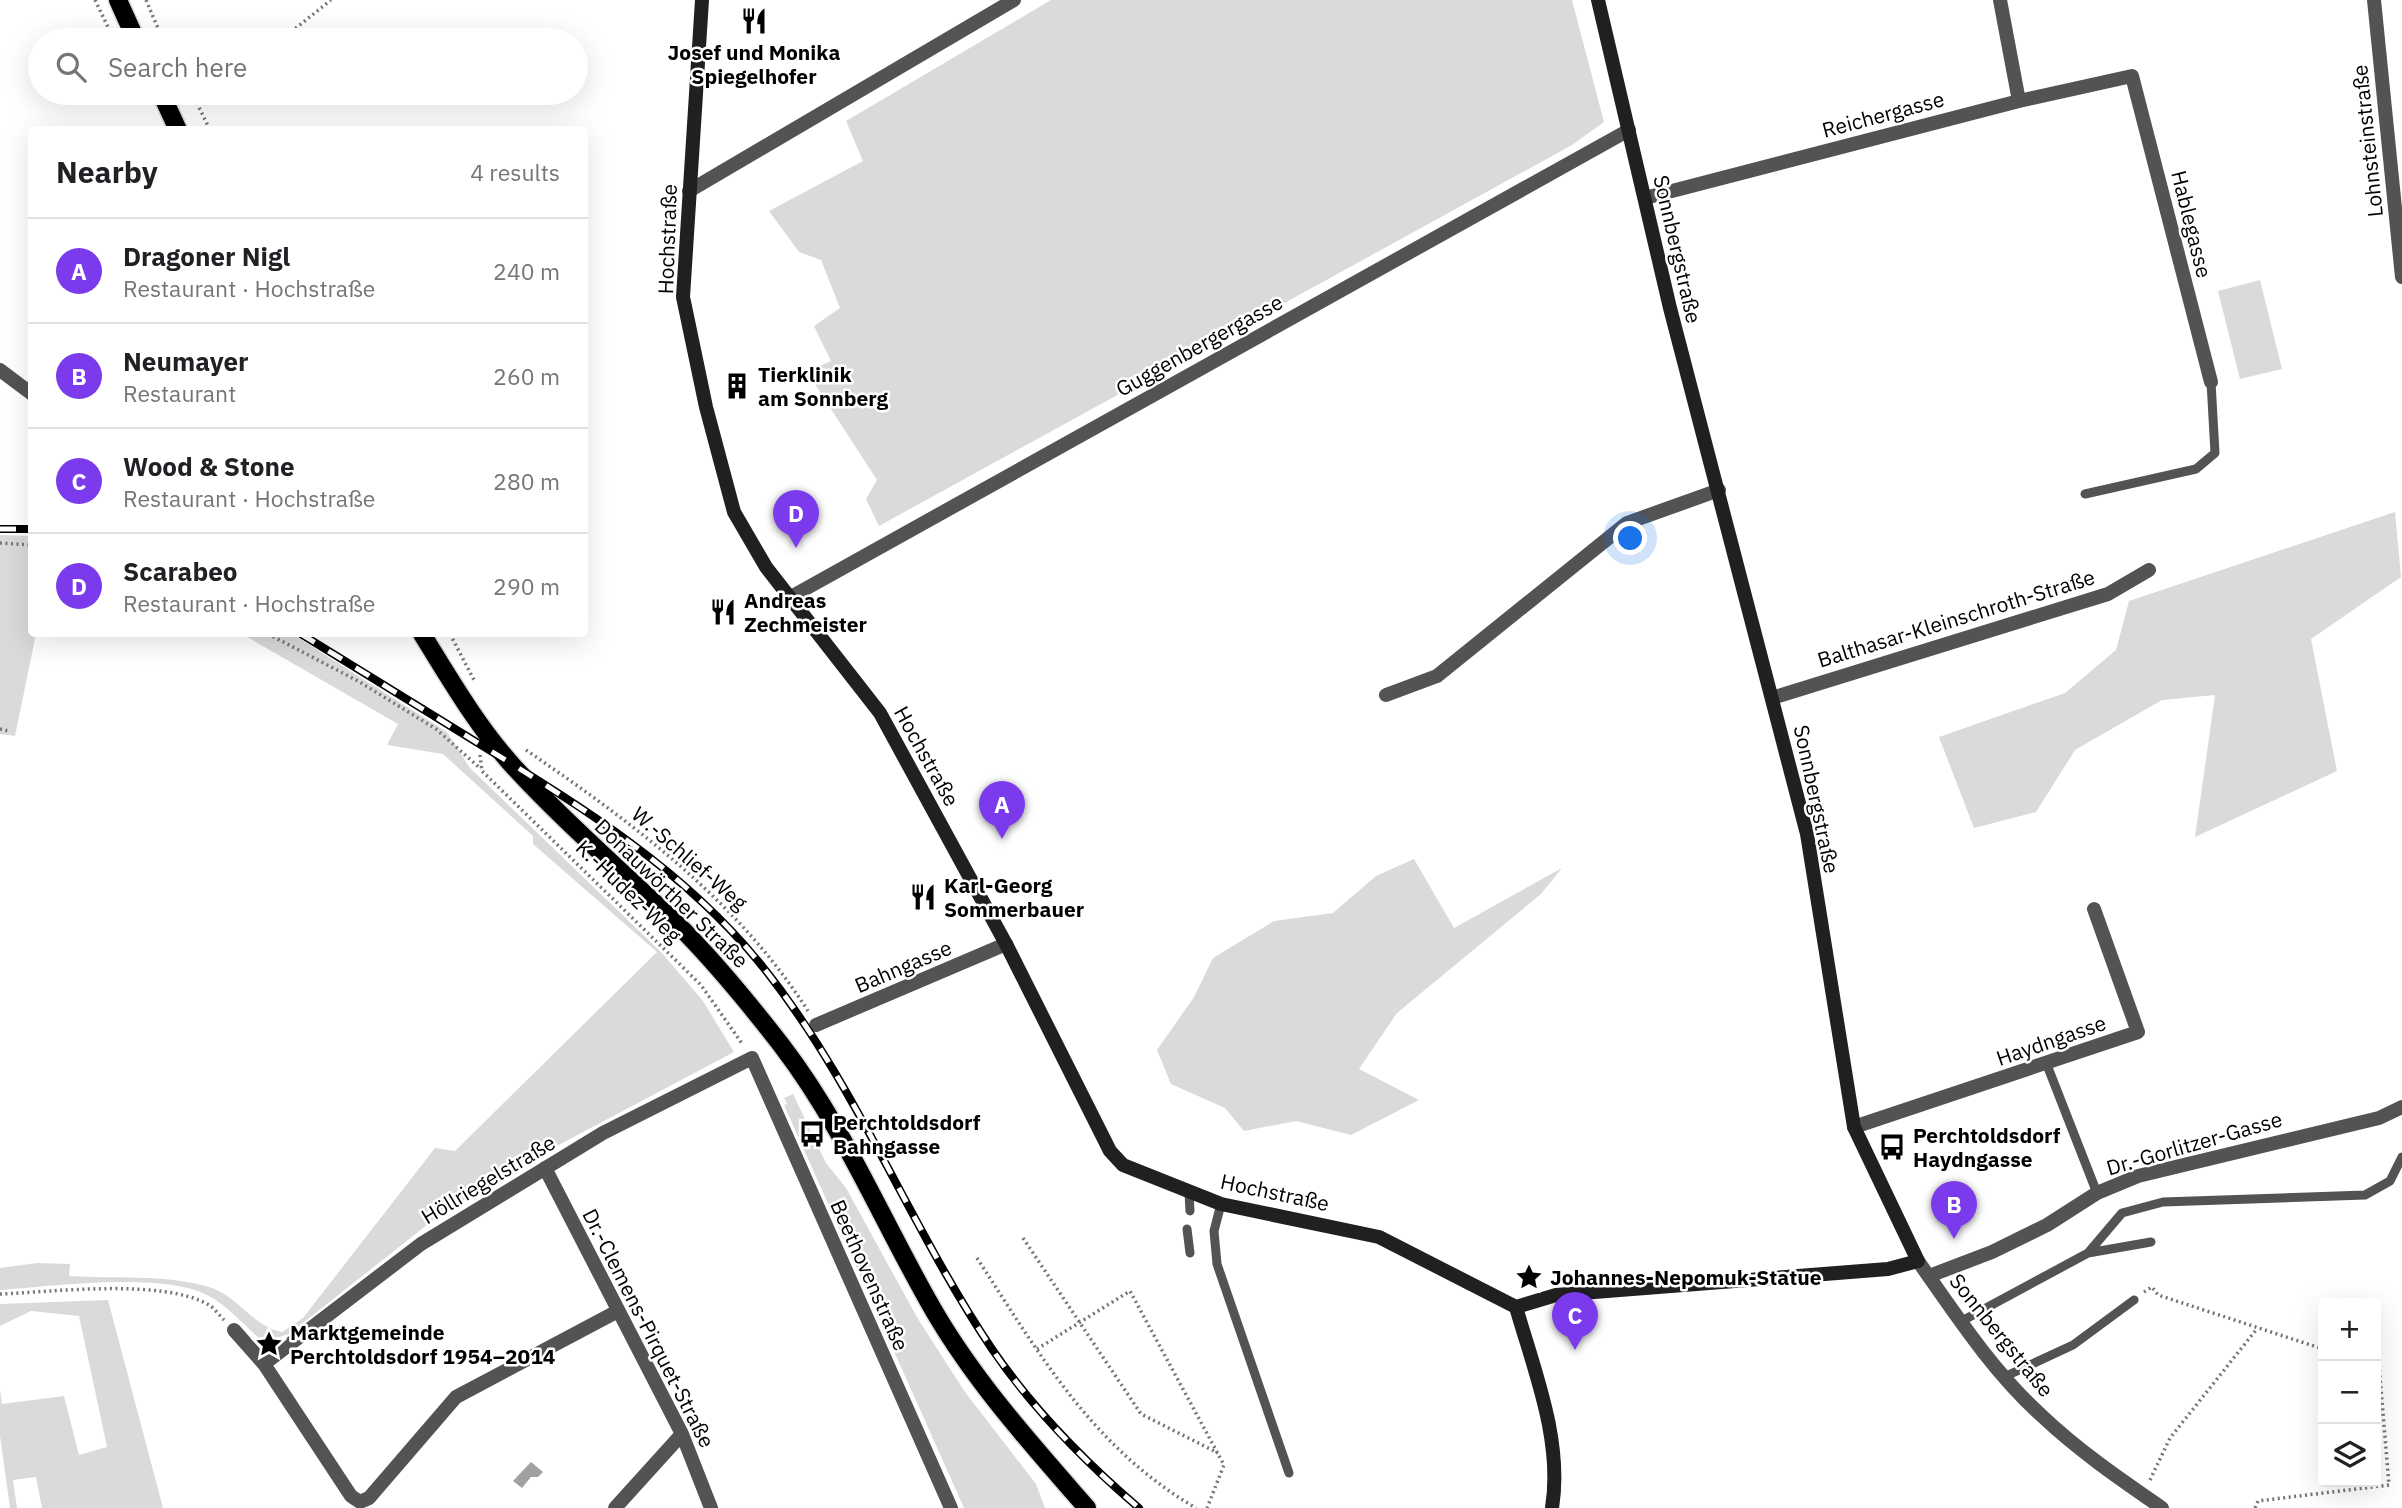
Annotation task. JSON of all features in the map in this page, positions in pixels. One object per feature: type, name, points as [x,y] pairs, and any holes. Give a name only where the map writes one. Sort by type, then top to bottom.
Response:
[{"type":"main road","points":[[118,0],[131,28]]},
{"type":"main road","name":"Hochstraße","points":[[702,0],[699,81],[683,297],[706,407],[734,512],[766,567],[880,713],[1006,944],[1110,1151],[1123,1165],[1221,1204],[1380,1237],[1516,1307]]},
{"type":"main road","name":"Sonnbergstraße","points":[[1598,0],[1670,308],[1807,834],[1854,1127],[1918,1261]]},
{"type":"main road","points":[[167,105],[176,126]]},
{"type":"main road","name":"Donauwörther Straße","points":[[424,637],[462,698],[511,763],[565,821],[686,933],[738,989],[790,1056],[831,1122],[935,1312],[969,1365],[1005,1414],[1087,1508]]},
{"type":"main road","points":[[1552,1508],[1553,1458],[1545,1412],[1516,1307],[1556,1296],[1888,1269],[1918,1261]]},
{"type":"street","points":[[689,191],[1014,0]]},
{"type":"street","points":[[2000,0],[2019,100]]},
{"type":"street","name":"Lohnsteinstraße","points":[[2375,0],[2402,277]]},
{"type":"street","name":"Reichergasse","points":[[1646,198],[2019,100],[2132,76]]},
{"type":"street","name":"Hablegasse","points":[[2132,76],[2211,382]]},
{"type":"street","name":"Guggenbergergasse","points":[[789,598],[1629,130]]},
{"type":"street","points":[[0,370],[28,391]]},
{"type":"street","points":[[1387,695],[1437,676],[1627,523],[1719,490]]},
{"type":"street","name":"Balthasar-Kleinschroth-Straße","points":[[1772,698],[2108,594],[2149,570]]},
{"type":"street","name":"Haydngasse","points":[[1854,1127],[2047,1065],[2138,1032],[2094,909]]},
{"type":"street","name":"Bahngasse","points":[[817,1025],[1006,944]]},
{"type":"street","name":"Höllriegelstraße","points":[[264,1364],[421,1244],[603,1133],[673,1095],[752,1058]]},
{"type":"street","name":"Beethovenstraße","points":[[752,1058],[951,1508]]},
{"type":"street","name":"Dr.-Gorlitzer-Gasse","points":[[1929,1276],[1992,1252],[2047,1225],[2096,1193],[2138,1176],[2379,1118],[2402,1108]]},
{"type":"street","name":"Dr.-Clemens-Pirquet-Straße","points":[[545,1168],[682,1433],[711,1508]]},
{"type":"street","name":"Sonnbergstraße","points":[[1918,1261],[1960,1322],[2004,1377],[2041,1416],[2081,1450],[2161,1508]]},
{"type":"street","points":[[234,1330],[264,1364],[351,1496],[360,1502],[369,1498],[456,1397],[618,1311]]},
{"type":"street","points":[[615,1508],[682,1433]]},
{"type":"lane","points":[[2085,494],[2196,469],[2215,453],[2211,382]]},
{"type":"lane","points":[[2047,1065],[2096,1193]]},
{"type":"lane","points":[[2088,1253],[2122,1213],[2163,1202],[2365,1195],[2390,1181],[2402,1157]]},
{"type":"lane","points":[[1189,1193],[1190,1211]]},
{"type":"lane","points":[[1221,1204],[1214,1230],[1217,1264],[1289,1473]]},
{"type":"lane","points":[[1186,1229],[1190,1253]]},
{"type":"lane","points":[[1960,1322],[2088,1253],[2151,1242]]},
{"type":"lane","points":[[2004,1377],[2073,1345],[2134,1300]]},
{"type":"path","points":[[95,0],[108,28]]},
{"type":"path","points":[[146,0],[158,28]]},
{"type":"path","points":[[296,28],[331,0]]},
{"type":"path","points":[[198,105],[208,126]]},
{"type":"path","points":[[0,543],[28,545]]},
{"type":"path","name":"K.-Hudez-Weg","points":[[274,637],[358,681],[436,729],[701,985],[752,1058]]},
{"type":"path","points":[[0,729],[9,731]]},
{"type":"path","name":"W.-Schlief-Weg","points":[[525,750],[660,848],[737,918],[784,973],[817,1025]]},
{"type":"path","points":[[480,754],[482,771]]},
{"type":"path","points":[[1023,1238],[1141,1414],[1218,1453]]},
{"type":"path","points":[[977,1258],[1076,1406],[1108,1440],[1173,1494],[1196,1508]]},
{"type":"path","points":[[2134,1300],[2151,1287],[2158,1295],[2318,1347]]},
{"type":"path","points":[[0,1294],[121,1290],[178,1293],[210,1305],[234,1330]]},
{"type":"path","points":[[1037,1349],[1130,1291],[1224,1465],[1207,1508]]},
{"type":"path","points":[[2143,1495],[2170,1438],[2257,1329]]},
{"type":"path","points":[[2255,1508],[2259,1501],[2389,1485],[2381,1389]]},
{"type":"shaded area","points":[[1051,0],[1572,0],[1604,122],[1572,145],[879,526],[866,499],[877,480],[807,372],[831,361],[814,326],[840,308],[821,260],[799,252],[769,211],[863,161],[846,121]]},
{"type":"shaded area","points":[[2260,280],[2282,369],[2240,379],[2218,291]]},
{"type":"shaded area","points":[[2395,512],[2401,577],[2311,639],[2337,771],[2195,837],[2215,695],[2162,700],[2075,750],[2036,812],[1974,828],[1939,737],[2065,693],[2116,650],[2129,601]]},
{"type":"shaded area","points":[[0,535],[28,536],[28,637],[35,637],[15,736],[0,734]]},
{"type":"shaded area","points":[[247,637],[297,637],[447,732],[470,768],[662,953],[703,1001],[734,1052],[521,1165],[437,1217],[289,1334],[263,1342],[230,1311],[209,1296],[190,1288],[165,1284],[108,1282],[0,1290],[0,1268],[37,1263],[70,1264],[69,1276],[175,1280],[209,1287],[228,1297],[262,1324],[282,1332],[303,1318],[435,1148],[455,1151],[657,952],[533,844],[533,836],[443,754],[387,745],[398,724]]},
{"type":"shaded area","points":[[1414,859],[1454,928],[1562,868],[1541,894],[1397,1013],[1359,1069],[1419,1100],[1351,1135],[1296,1121],[1244,1131],[1225,1108],[1171,1084],[1157,1050],[1194,997],[1213,958],[1274,921],[1333,913],[1376,876]]},
{"type":"shaded area","points":[[793,1094],[826,1163],[846,1188],[918,1319],[965,1392],[1036,1484],[1045,1508],[964,1508],[784,1105],[787,1104],[784,1098]]},
{"type":"shaded area","points":[[108,1300],[163,1508],[42,1508],[36,1477],[13,1480],[17,1508],[10,1508],[0,1436],[0,1389],[2,1404],[64,1396],[79,1455],[107,1447],[79,1316],[31,1311],[0,1326],[0,1304]]},
{"type":"shaded area","points":[[531,1462],[543,1472],[538,1477],[531,1477],[522,1488],[513,1481]]},
{"type":"railway","points":[[0,529],[28,529]]},
{"type":"railway","points":[[306,637],[596,818],[665,870],[729,928],[792,1006],[823,1053],[934,1252],[992,1349],[1060,1433],[1139,1508]]},
{"type":"place","name":"Josef und Monika Spiegelhofer","points":[[754,21]]},
{"type":"place","name":"Tierklinik am Sonnberg","points":[[737,386]]},
{"type":"place","name":"Scarabeo","points":[[796,548]]},
{"type":"place","name":"Andreas Zechmeister","points":[[723,612]]},
{"type":"place","name":"Dragoner Nigl","points":[[1002,839]]},
{"type":"place","name":"Karl-Georg Sommerbauer","points":[[923,897]]},
{"type":"place","name":"Perchtoldsdorf Bahngasse","points":[[812,1134]]},
{"type":"place","name":"Perchtoldsdorf Haydngasse","points":[[1892,1147]]},
{"type":"place","name":"Neumayer","points":[[1954,1239]]},
{"type":"place","name":"Johannes-Nepomuk-Statue","points":[[1529,1277]]},
{"type":"place","name":"Marktgemeinde Perchtoldsdorf 1954–2014","points":[[269,1344]]},
{"type":"place","name":"Wood & Stone","points":[[1575,1350]]}]
